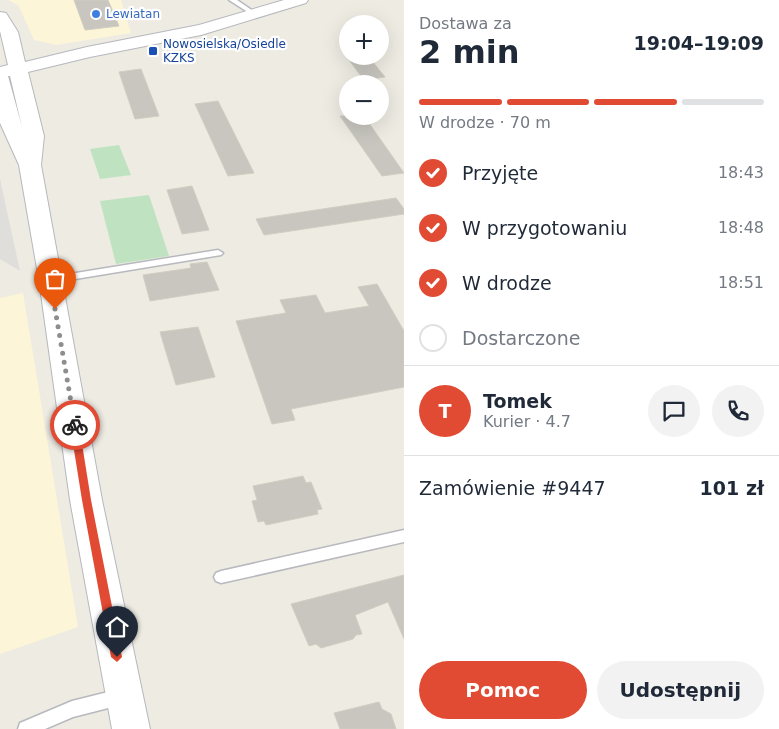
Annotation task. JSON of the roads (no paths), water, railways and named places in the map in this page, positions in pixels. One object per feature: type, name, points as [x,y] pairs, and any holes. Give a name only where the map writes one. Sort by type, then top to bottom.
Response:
[{"type":"street","points":[[9,66],[54,62],[87,52],[161,39],[256,16],[300,0]]},
{"type":"street","points":[[0,17],[9,32],[9,66],[34,136],[30,165]]},
{"type":"street","points":[[0,78],[8,119],[30,165],[51,280],[86,500],[131,729]]},
{"type":"lane","points":[[232,0],[256,16]]},
{"type":"lane","points":[[51,280],[218,253]]},
{"type":"lane","points":[[221,577],[404,536]]},
{"type":"lane","points":[[26,729],[72,709],[124,696]]},
{"type":"place","name":"Lewiatan","points":[[96,14]]},
{"type":"place","name":"Nowosielska/Osiedle KZKS","points":[[153,51]]}]
